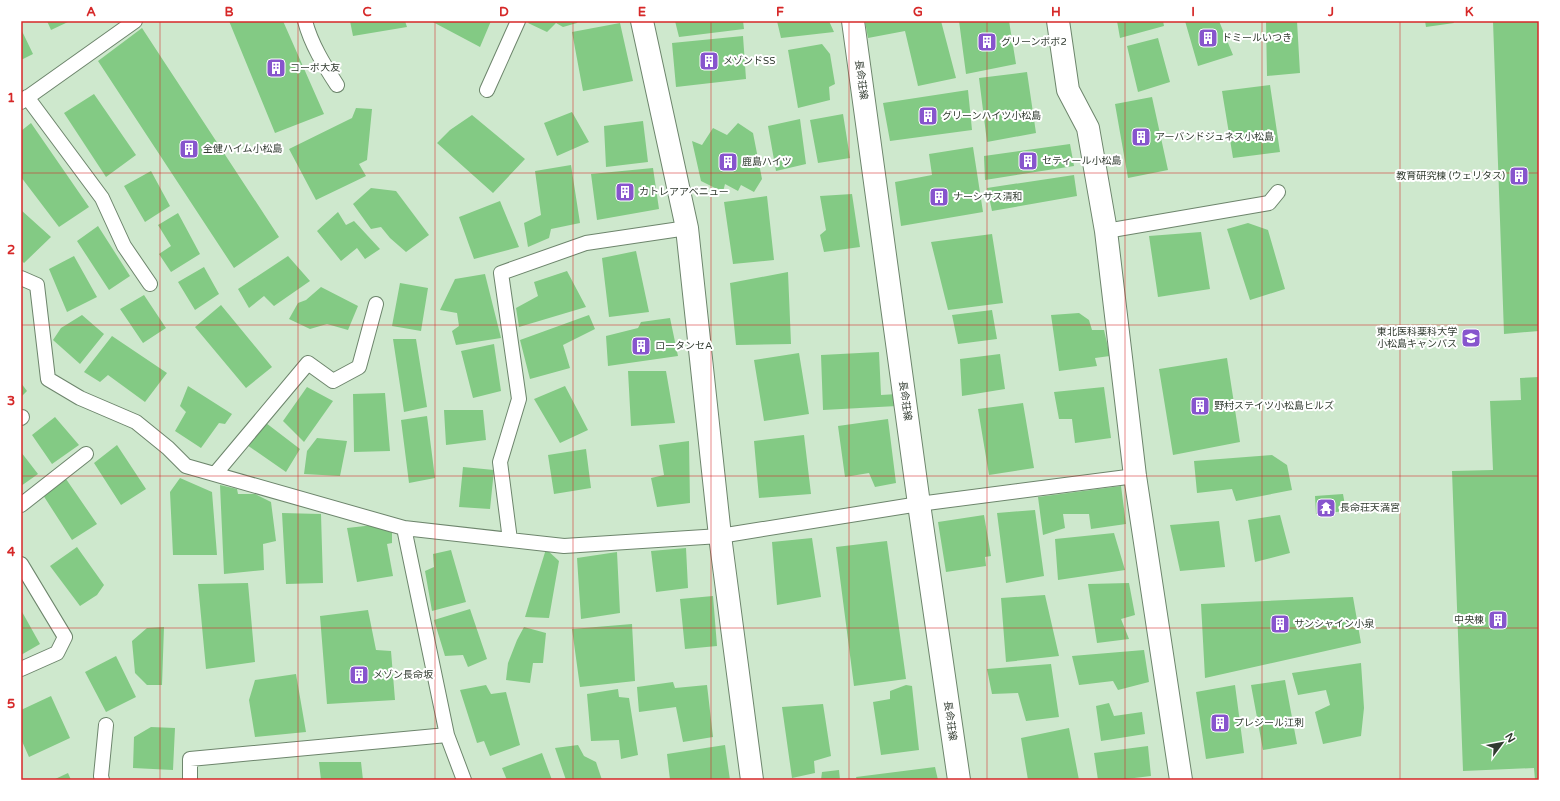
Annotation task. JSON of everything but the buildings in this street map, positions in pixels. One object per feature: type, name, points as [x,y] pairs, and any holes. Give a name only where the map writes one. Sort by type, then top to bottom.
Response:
[{"type":"street","points":[[642,21],[687,228],[720,536],[752,780]]},
{"type":"street","name":"長命荘線","points":[[853,21],[919,504],[959,780]]},
{"type":"street","points":[[1058,21],[1068,90],[1088,128],[1106,231],[1134,476],[1181,780]]},
{"type":"lane","points":[[134,21],[117,26],[24,100],[102,198],[124,246],[150,284]]},
{"type":"lane","points":[[305,21],[307,30],[325,66],[337,84]]},
{"type":"lane","points":[[487,90],[518,21]]},
{"type":"lane","points":[[1106,231],[1269,203],[1278,192]]},
{"type":"lane","points":[[510,540],[500,462],[520,399],[501,273],[586,243],[687,228]]},
{"type":"lane","points":[[21,278],[37,285],[48,379],[80,398],[136,422],[168,448],[186,466],[404,528],[564,546],[720,536],[919,504],[1134,476]]},
{"type":"lane","points":[[215,474],[308,363],[333,381],[359,367],[376,304]]},
{"type":"lane","points":[[21,505],[86,454]]},
{"type":"lane","points":[[404,528],[447,735],[464,780]]},
{"type":"lane","points":[[21,564],[65,637],[57,653],[21,669]]},
{"type":"lane","points":[[102,780],[101,776],[106,725]]},
{"type":"lane","points":[[190,780],[190,759],[447,735]]},
{"type":"place","name":"ドミールいつき","points":[[1208,38]]},
{"type":"place","name":"グリーンポポ2","points":[[987,42]]},
{"type":"place","name":"メゾンドSS","points":[[709,61]]},
{"type":"place","name":"コーポ大友","points":[[276,68]]},
{"type":"place","name":"グリーンハイツ小松島","points":[[928,116]]},
{"type":"place","name":"アーバンドジュネス小松島","points":[[1141,137]]},
{"type":"place","name":"全健ハイム小松島","points":[[189,149]]},
{"type":"place","name":"セティール小松島","points":[[1028,161]]},
{"type":"place","name":"鹿島ハイツ","points":[[728,162]]},
{"type":"place","name":"教育研究棟 (ウェリタス)","points":[[1519,176]]},
{"type":"place","name":"カトレアアベニュー","points":[[625,192]]},
{"type":"place","name":"ナーシサス清和","points":[[939,197]]},
{"type":"place","name":"東北医科薬科大学 小松島キャンパス","points":[[1471,338]]},
{"type":"place","name":"ロータンセA","points":[[641,346]]},
{"type":"place","name":"野村ステイツ小松島ヒルズ","points":[[1200,406]]},
{"type":"place","name":"長命荘天満宮","points":[[1326,508]]},
{"type":"place","name":"中央棟","points":[[1498,620]]},
{"type":"place","name":"サンシャイン小泉","points":[[1280,624]]},
{"type":"place","name":"メゾン長命坂","points":[[359,675]]},
{"type":"place","name":"プレジール江刺","points":[[1220,723]]}]
